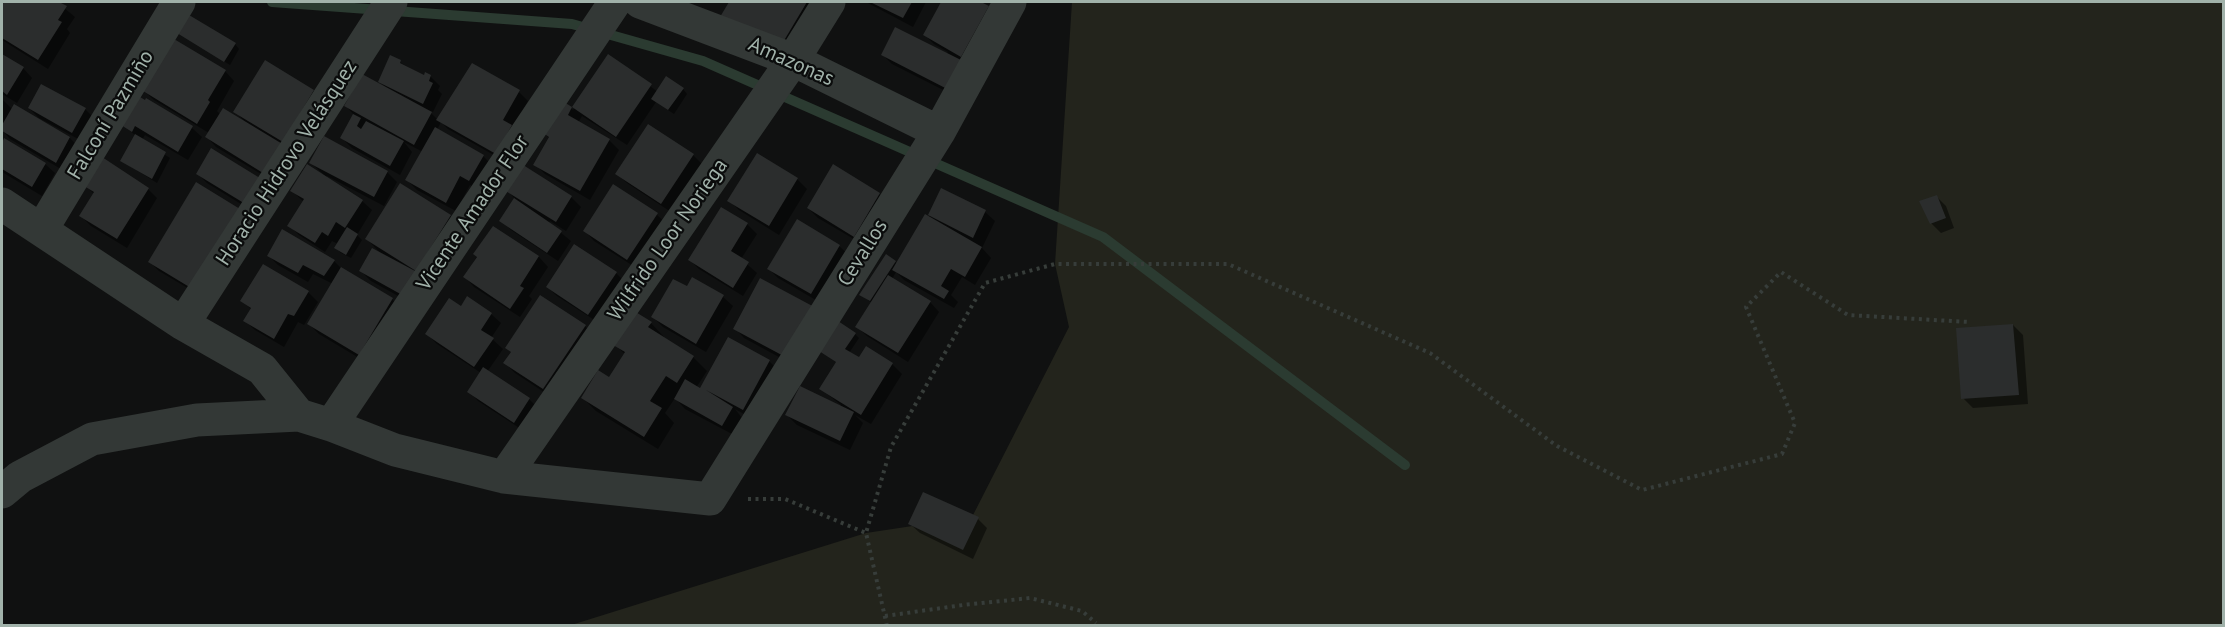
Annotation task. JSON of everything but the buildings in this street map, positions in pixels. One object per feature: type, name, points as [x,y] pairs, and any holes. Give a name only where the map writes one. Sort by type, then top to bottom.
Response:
[{"type":"street","name":"Horacio Hidrovo Velásquez","points":[[183,324],[391,2]]},
{"type":"street","name":"Vicente Amador Flor","points":[[331,425],[615,2]]},
{"type":"street","name":"Amazonas","points":[[640,2],[793,60],[939,132]]},
{"type":"street","name":"Wilfrido Loor Noriega","points":[[504,477],[793,60],[829,2]]},
{"type":"street","name":"Cevallos","points":[[710,499],[939,132],[1010,3]]},
{"type":"street","name":"Falconí Pazmiño","points":[[42,229],[177,6]]},
{"type":"street","points":[[2,204],[183,324],[262,369],[299,415]]},
{"type":"street","points":[[2,492],[20,477],[92,439],[196,420],[299,415],[395,450],[504,477],[710,499]]},
{"type":"path","points":[[887,626],[866,533],[891,447],[985,283],[1055,264],[1228,264],[1430,354],[1557,446],[1642,490],[1782,454],[1795,423],[1746,307],[1781,272],[1848,315],[1970,322]]},
{"type":"path","points":[[710,499],[785,499],[866,533]]},
{"type":"path","points":[[885,616],[1030,598],[1082,611],[1096,623]]},
{"type":"shaded area","points":[[1072,2],[2223,2],[2223,625],[568,626],[866,533],[972,517],[1069,327],[1055,264]]},
{"type":"waterway","points":[[272,2],[572,24],[703,61],[1103,237],[1405,465]]}]
